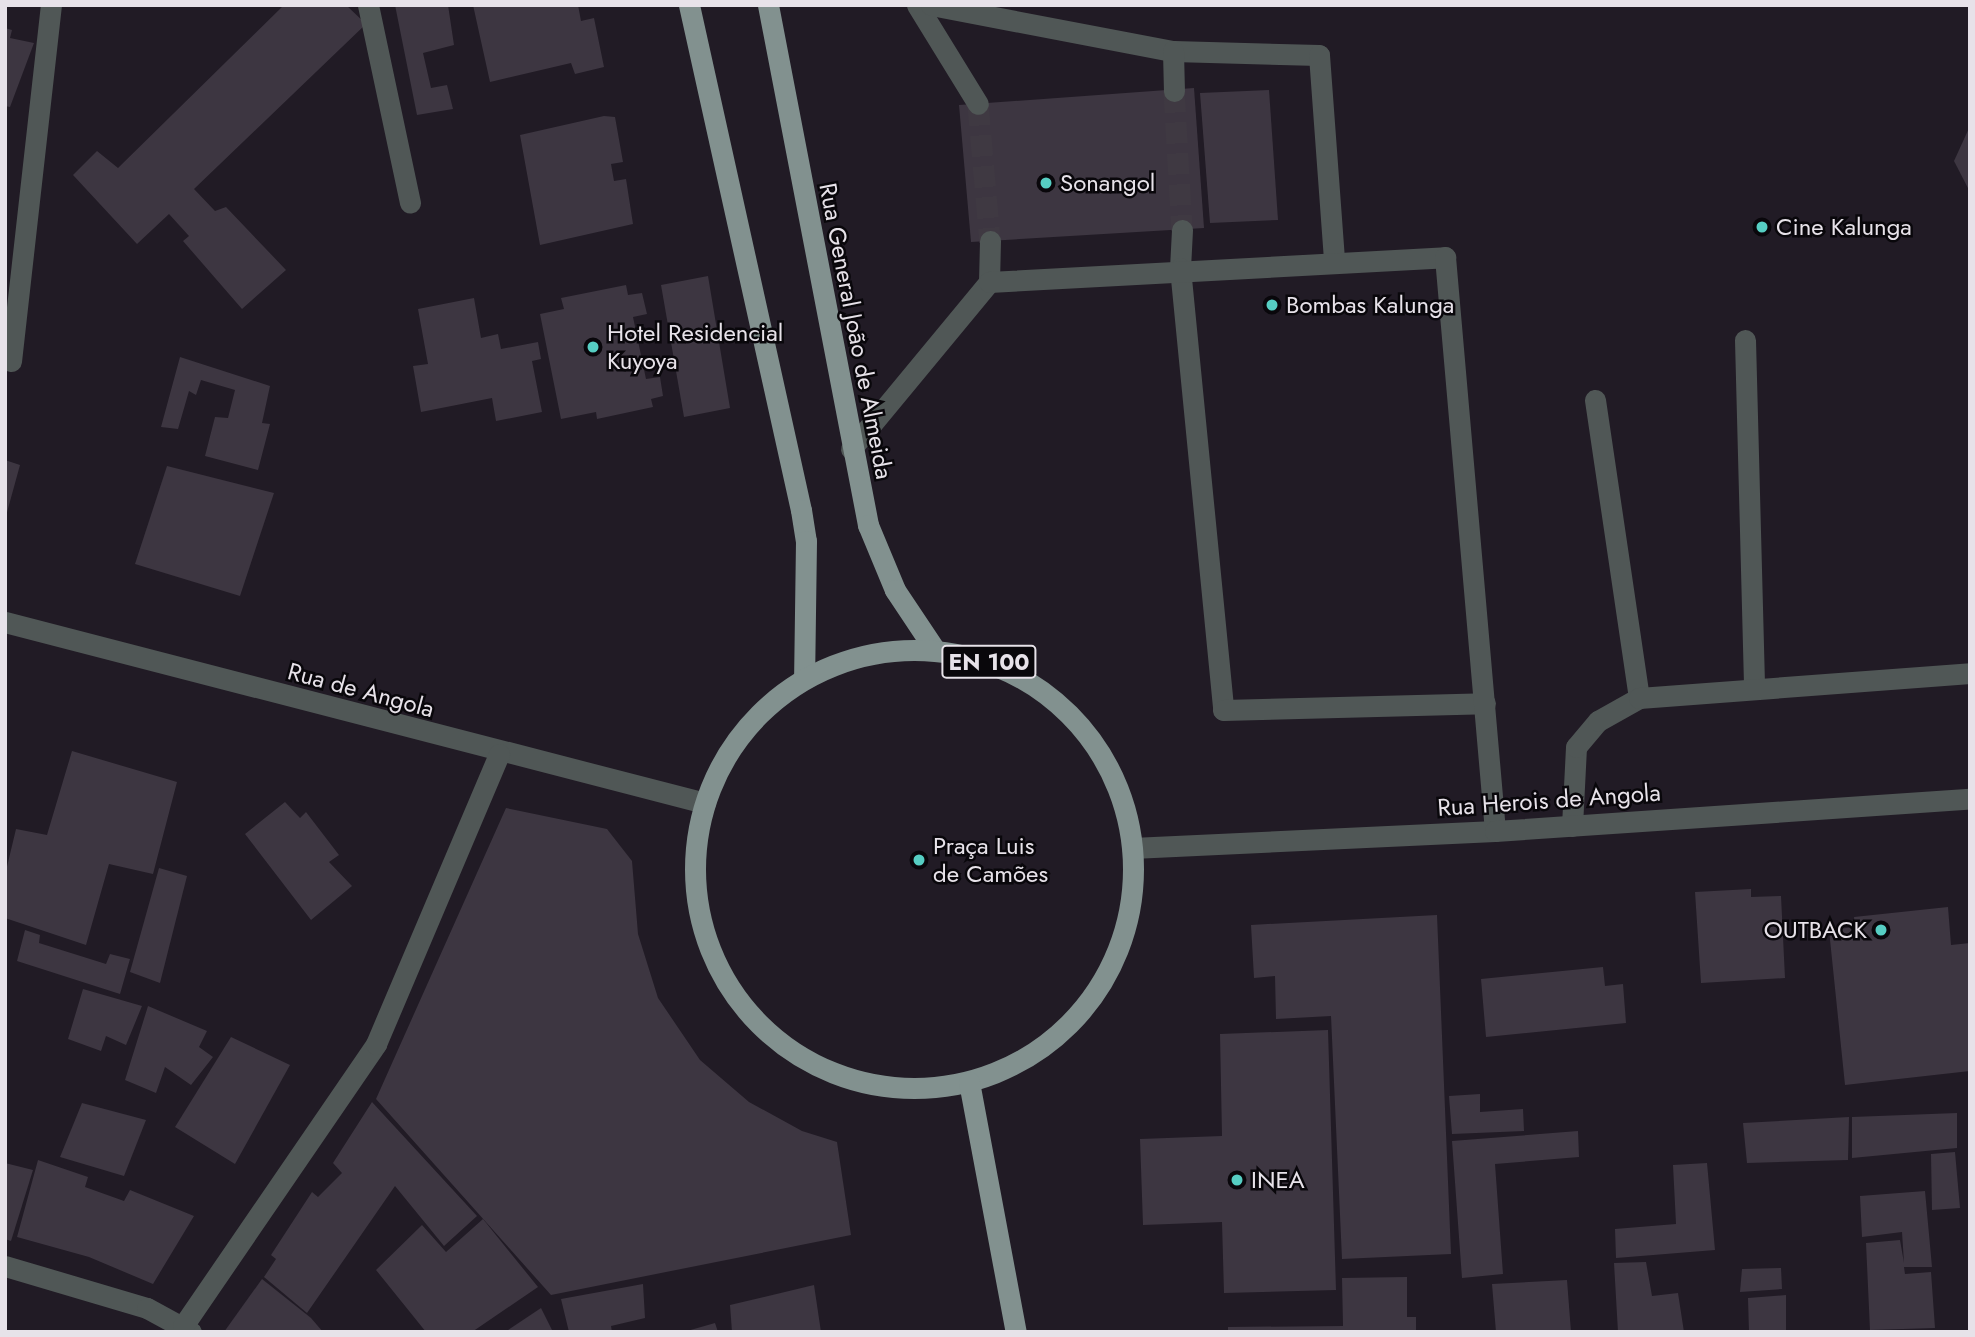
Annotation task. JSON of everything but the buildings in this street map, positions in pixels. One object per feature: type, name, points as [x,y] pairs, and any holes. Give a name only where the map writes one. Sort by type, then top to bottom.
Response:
[{"type":"main road","points":[[689,5],[802,510],[806,541],[804,676]]},
{"type":"main road","name":"Rua General João de Almeida","points":[[768,5],[867,525],[882,561],[935,650]]},
{"type":"main road","name":"EN 100","points":[[935,650],[1009,672],[1039,688],[1081,724],[1112,770],[1130,823],[1135,879],[1125,934],[1102,985],[1067,1028],[1021,1061],[969,1082],[905,1090],[840,1077],[783,1047],[737,1000],[706,943],[694,879],[705,803],[741,735],[804,676],[872,654],[935,650]]},
{"type":"main road","points":[[969,1082],[1016,1332]]},
{"type":"street","points":[[11,361],[51,5]]},
{"type":"street","points":[[368,5],[410,203]]},
{"type":"street","points":[[917,5],[978,104]]},
{"type":"street","points":[[931,5],[1173,51],[1320,55],[1334,260]]},
{"type":"street","points":[[1173,51],[1174,91]]},
{"type":"street","points":[[1182,230],[1180,268],[1223,710],[1485,703]]},
{"type":"street","points":[[851,449],[989,282],[990,241]]},
{"type":"street","points":[[989,282],[1180,268],[1445,257],[1495,831]]},
{"type":"street","points":[[1745,340],[1754,689]]},
{"type":"street","points":[[1595,400],[1639,698]]},
{"type":"street","name":"Rua de Angola","points":[[5,622],[499,754],[705,803]]},
{"type":"street","points":[[1572,826],[1576,747],[1598,721],[1639,698],[1970,673]]},
{"type":"street","points":[[5,1266],[108,1295],[187,1329],[376,1044],[499,754]]},
{"type":"street","name":"Rua Herois de Angola","points":[[1132,848],[1495,831],[1970,799]]},
{"type":"tunnel","points":[[1174,91],[1182,230]]},
{"type":"tunnel","points":[[978,104],[990,241]]},
{"type":"place","name":"Sonangol","points":[[1046,183]]},
{"type":"place","name":"Cine Kalunga","points":[[1762,227]]},
{"type":"place","name":"Bombas Kalunga","points":[[1272,305]]},
{"type":"place","name":"Hotel Residencial Kuyoya","points":[[593,347]]},
{"type":"place","name":"Praça Luis de Camões","points":[[919,860]]},
{"type":"place","name":"OUTBACK","points":[[1881,930]]},
{"type":"place","name":"INEA","points":[[1237,1180]]}]
